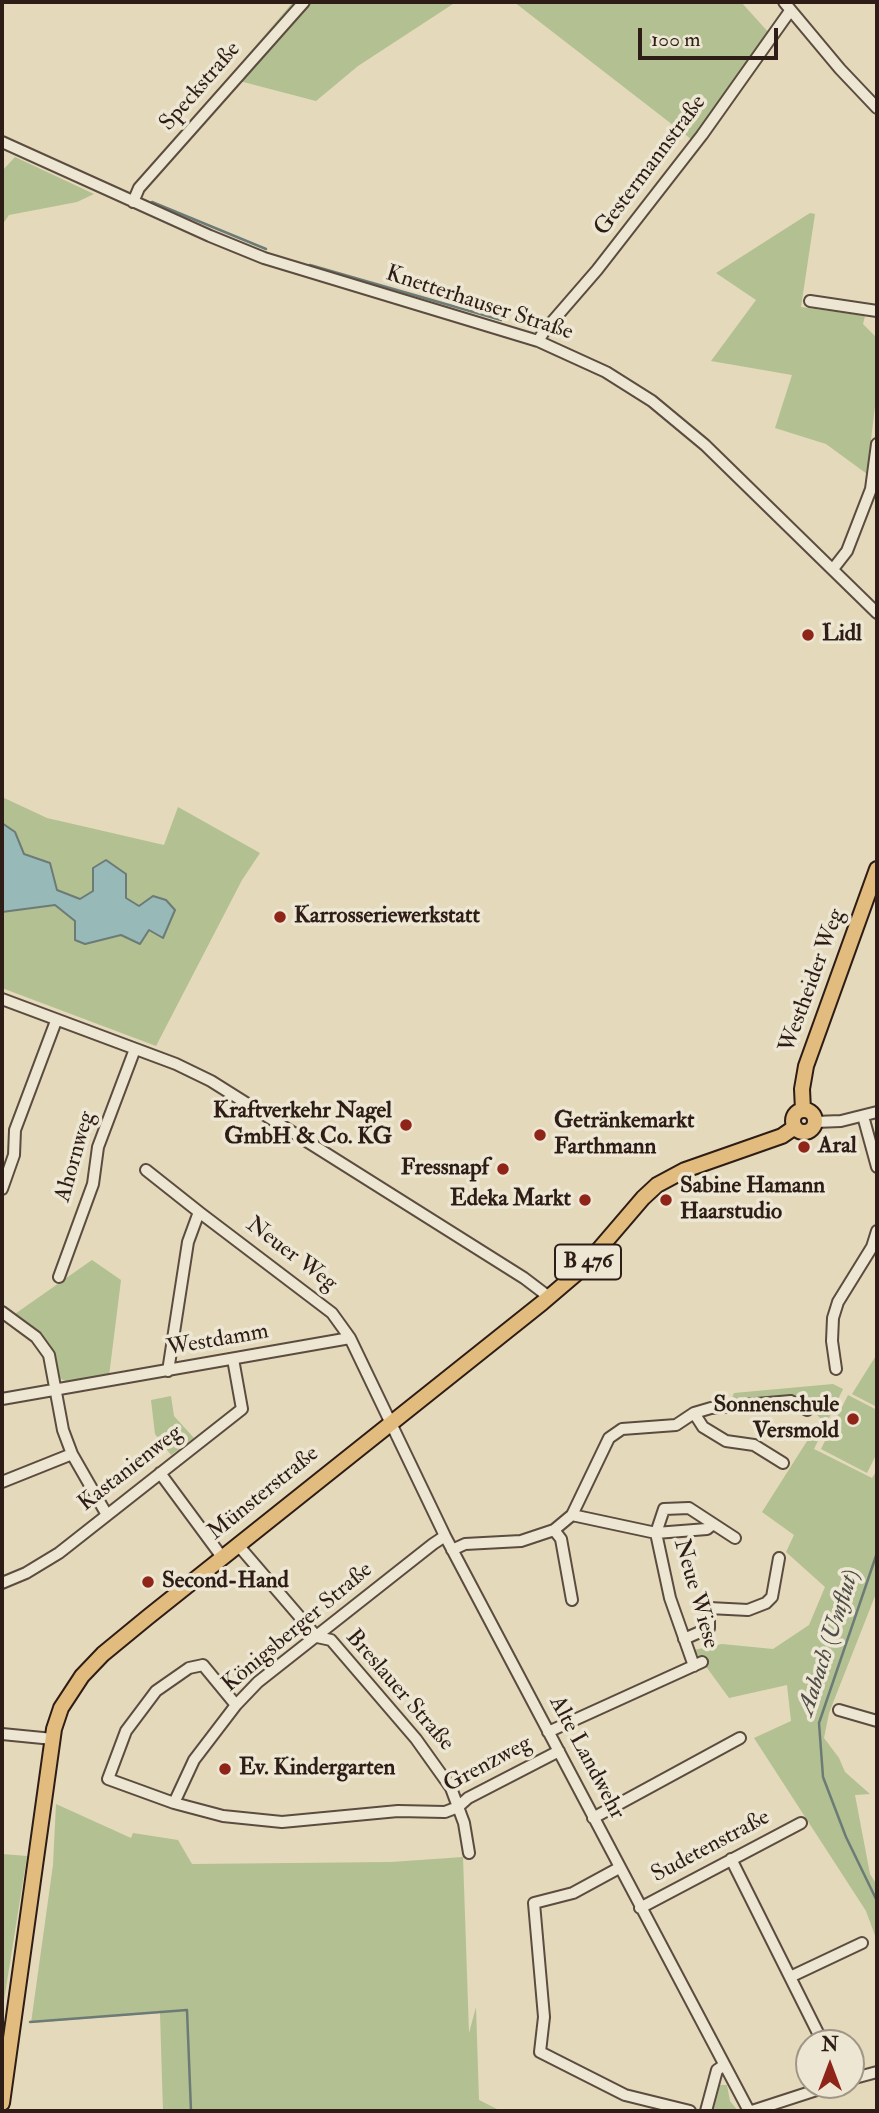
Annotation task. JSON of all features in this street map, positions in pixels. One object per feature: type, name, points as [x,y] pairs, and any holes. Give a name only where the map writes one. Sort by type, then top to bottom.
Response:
[{"type":"main road","name":"Westheider Weg","points":[[803,1110],[802,1089],[806,1066],[877,869]]},
{"type":"main road","points":[[803,1110],[812,1113],[815,1122],[813,1128],[800,1131],[795,1127],[794,1116],[803,1110]]},
{"type":"main road","name":"Münsterstraße","points":[[2,2103],[52,1739],[61,1708],[74,1687],[92,1665],[222,1558],[550,1297],[583,1268],[657,1185],[685,1170],[782,1136],[795,1127]]},
{"type":"street","name":"Speckstraße","points":[[133,202],[139,188],[304,2]]},
{"type":"street","points":[[787,6],[877,108]]},
{"type":"street","name":"Gestermannstraße","points":[[538,341],[702,135],[787,6]]},
{"type":"street","name":"Knetterhauser Straße","points":[[2,142],[264,258],[538,341],[606,372],[661,408],[705,445],[877,612]]},
{"type":"street","points":[[810,301],[877,311]]},
{"type":"street","points":[[833,569],[847,551],[871,489],[877,444]]},
{"type":"street","points":[[2,999],[176,1064],[211,1081],[550,1297]]},
{"type":"street","points":[[2,1189],[14,1155],[15,1130],[56,1021]]},
{"type":"street","name":"Ahornweg","points":[[59,1277],[93,1184],[98,1147],[135,1049]]},
{"type":"street","points":[[815,1122],[877,1112]]},
{"type":"street","points":[[863,1116],[877,1167]]},
{"type":"street","name":"Neuer Weg","points":[[146,1170],[332,1313],[350,1338]]},
{"type":"street","points":[[168,1371],[188,1242],[199,1212]]},
{"type":"street","points":[[836,1369],[832,1318],[838,1302],[872,1247],[877,1231]]},
{"type":"street","points":[[2,1312],[36,1337],[49,1355],[63,1430],[72,1454],[107,1515]]},
{"type":"street","points":[[350,1338],[391,1422]]},
{"type":"street","name":"Westdamm","points":[[2,1399],[350,1338]]},
{"type":"street","name":"Kastanienweg","points":[[2,1583],[26,1573],[59,1553],[242,1409],[233,1359]]},
{"type":"street","points":[[453,1550],[465,1544],[521,1541],[554,1530],[572,1515],[609,1438],[622,1429],[676,1425],[694,1413],[711,1408],[791,1401],[807,1410]]},
{"type":"street","points":[[694,1413],[703,1427],[726,1441],[754,1445],[783,1463]]},
{"type":"street","name":"Alte Landwehr","points":[[391,1422],[445,1536],[723,2066],[750,2111]]},
{"type":"street","points":[[2,1482],[72,1454]]},
{"type":"street","points":[[160,1473],[222,1558]]},
{"type":"street","name":"Neue Wiese","points":[[548,1732],[698,1664],[684,1639],[670,1598],[656,1533],[664,1509],[689,1508],[735,1538]]},
{"type":"street","name":"Neue Wiese","points":[[572,1515],[656,1533],[707,1529],[713,1524]]},
{"type":"street","points":[[554,1530],[561,1539],[572,1600]]},
{"type":"street","name":"Königsberger Straße","points":[[174,1803],[194,1760],[236,1705],[258,1682],[445,1536]]},
{"type":"street","name":"Breslauer Straße","points":[[238,1545],[317,1637],[331,1640],[416,1739],[452,1788],[464,1823],[469,1853]]},
{"type":"street","points":[[684,1639],[709,1628],[709,1608],[748,1610],[766,1604],[772,1597],[779,1558]]},
{"type":"street","name":"Grenzweg","points":[[236,1705],[203,1665],[189,1668],[156,1690],[126,1731],[108,1779],[174,1803],[223,1816],[282,1822],[398,1811],[445,1812],[559,1751]]},
{"type":"street","points":[[839,1710],[877,1721]]},
{"type":"street","points":[[2,1734],[52,1739]]},
{"type":"street","points":[[593,1818],[740,1738]]},
{"type":"street","name":"Sudetenstraße","points":[[640,1908],[801,1823]]},
{"type":"street","points":[[731,1859],[816,2029]]},
{"type":"street","points":[[620,1868],[573,1893],[534,1903],[544,2017],[540,2052],[625,2095],[690,2111]]},
{"type":"street","points":[[790,1977],[862,1943]]},
{"type":"street","points":[[706,2111],[717,2070],[723,2066]]},
{"type":"street","points":[[750,2111],[795,2097]]},
{"type":"green space","points":[[293,2],[456,2],[358,66],[316,101],[228,78]]},
{"type":"green space","points":[[514,2],[741,2],[770,34],[691,139]]},
{"type":"green space","points":[[15,157],[94,194],[77,202],[9,215],[2,225],[2,171]]},
{"type":"green space","points":[[810,213],[815,214],[801,307],[865,316],[863,324],[877,338],[877,389],[867,474],[826,444],[775,428],[792,375],[711,361],[756,300],[716,273]]},
{"type":"green space","points":[[2,797],[47,818],[164,845],[178,807],[260,853],[242,880],[156,1046],[2,988],[2,912],[55,905],[75,921],[85,944],[121,935],[140,944],[148,930],[163,938],[166,900],[153,896],[139,906],[94,869],[94,891],[80,899],[57,890],[50,864],[24,854],[15,832],[2,823]]},
{"type":"green space","points":[[92,1260],[121,1280],[109,1376],[68,1382],[59,1378],[48,1346],[24,1321],[12,1316]]},
{"type":"green space","points":[[877,1354],[877,1407],[852,1394]]},
{"type":"green space","points":[[833,1384],[843,1389],[814,1449],[872,1478],[877,1470],[877,1591],[829,1713],[824,1738],[839,1758],[845,1772],[870,1794],[855,1795],[870,1874],[877,1885],[877,1941],[866,1911],[754,1738],[791,1721],[787,1685],[729,1698],[694,1650],[722,1644],[773,1649],[809,1625],[825,1587],[786,1552],[794,1535],[762,1512],[821,1419],[812,1410],[792,1399],[730,1403],[734,1393]]},
{"type":"green space","points":[[848,1395],[877,1410],[877,1453],[867,1473],[821,1449]]},
{"type":"green space","points":[[171,1396],[174,1416],[194,1438],[171,1455],[155,1434],[151,1400]]},
{"type":"green space","points":[[56,1804],[131,1838],[133,1833],[178,1840],[192,1864],[391,1862],[463,1857],[469,2033],[476,2007],[479,2100],[501,2111],[163,2111],[160,2013],[31,2023],[53,1865]]},
{"type":"green space","points":[[2,1854],[27,1856],[2,2013]]},
{"type":"green space","points":[[720,2085],[727,2085],[730,2101],[738,2111],[713,2111]]},
{"type":"water","points":[[2,823],[15,832],[24,854],[50,863],[57,890],[80,899],[93,891],[93,868],[106,860],[126,874],[126,898],[139,906],[153,896],[166,900],[175,910],[163,938],[149,930],[140,944],[121,935],[85,944],[75,940],[75,921],[55,905],[2,912]]},
{"type":"waterway","points":[[152,202],[266,249]]},
{"type":"waterway","points":[[310,265],[501,320]]},
{"type":"waterway","name":"Aabach (Umflut)","points":[[877,1553],[819,1723],[823,1777],[846,1837],[877,1901]]},
{"type":"waterway","points":[[30,2022],[187,2010],[191,2111]]},
{"type":"place","name":"Lidl","points":[[808,635]]},
{"type":"place","name":"Karrosseriewerkstatt","points":[[280,917]]},
{"type":"place","name":"Kraftverkehr Nagel GmbH & Co. KG","points":[[406,1125]]},
{"type":"place","name":"Getränkemarkt Farthmann","points":[[540,1135]]},
{"type":"place","name":"Aral","points":[[804,1147]]},
{"type":"place","name":"Fressnapf","points":[[503,1169]]},
{"type":"place","name":"Edeka Markt","points":[[585,1200]]},
{"type":"place","name":"Sabine Hamann Haarstudio","points":[[666,1200]]},
{"type":"place","name":"Sonnenschule Versmold","points":[[853,1419]]},
{"type":"place","name":"Second-Hand","points":[[148,1582]]},
{"type":"place","name":"Ev. Kindergarten","points":[[225,1769]]}]
